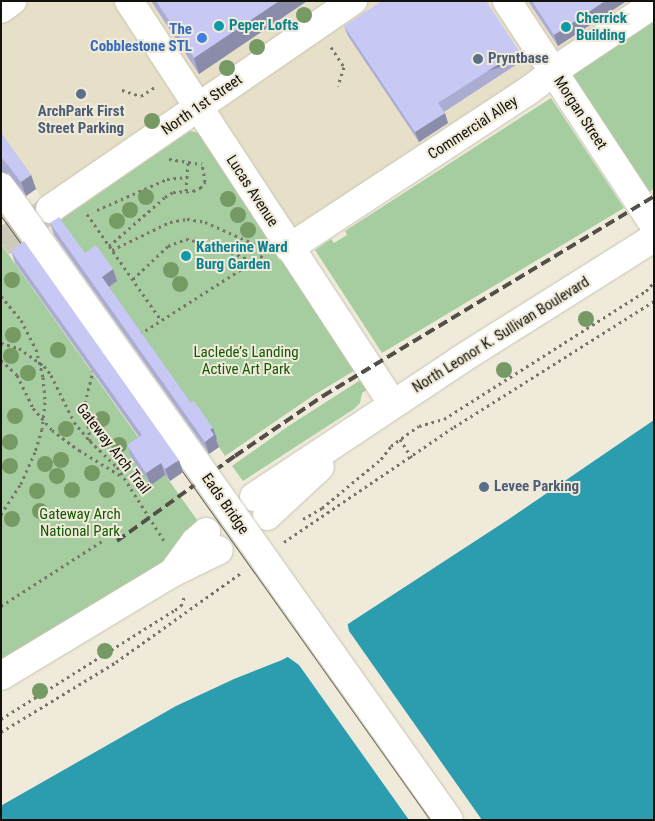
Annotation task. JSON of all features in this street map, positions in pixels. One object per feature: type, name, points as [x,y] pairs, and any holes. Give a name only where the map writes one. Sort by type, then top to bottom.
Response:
[{"type":"street","points":[[1,9],[12,1]]},
{"type":"street","name":"Lucas Avenue","points":[[129,1],[198,108],[279,250],[393,404]]},
{"type":"street","name":"North 1st Street","points":[[50,209],[353,1]]},
{"type":"street","name":"Morgan Street","points":[[507,1],[654,225]]},
{"type":"street","name":"Commercial Alley","points":[[279,250],[528,91],[654,4]]},
{"type":"street","name":"Eads Bridge","points":[[1,188],[449,820]]},
{"type":"street","name":"North Leonor K. Sullivan Boulevard","points":[[261,506],[308,480],[350,435],[393,404],[654,238]]},
{"type":"street","points":[[1,676],[174,571],[212,541]]},
{"type":"path","points":[[331,48],[344,67],[338,86]]},
{"type":"path","points":[[122,90],[142,96],[156,86]]},
{"type":"path","points":[[109,246],[165,197],[173,192],[196,190],[203,186],[205,177],[202,162],[188,163],[163,158]]},
{"type":"path","points":[[186,191],[188,163]]},
{"type":"path","points":[[162,320],[88,217],[167,178],[187,177]]},
{"type":"path","points":[[112,250],[170,222],[187,219],[205,222],[256,244]]},
{"type":"path","points":[[132,280],[168,246],[186,239],[207,243],[254,261]]},
{"type":"path","points":[[139,335],[254,261],[279,250]]},
{"type":"path","points":[[299,520],[322,508],[381,459],[386,449],[423,424],[444,419],[646,291],[654,282]]},
{"type":"path","points":[[1,296],[21,320],[36,349],[43,377],[44,402],[42,429],[35,452],[20,485],[1,514]]},
{"type":"path","points":[[286,541],[335,510],[411,457],[654,301]]},
{"type":"path","name":"Gateway Arch Trail","points":[[1,343],[19,348],[44,366],[51,375],[74,422],[90,441],[117,467],[158,529],[174,571]]},
{"type":"path","points":[[1,360],[16,375],[33,408],[52,430],[126,479]]},
{"type":"path","points":[[90,441],[84,410],[85,395],[93,371]]},
{"type":"path","points":[[400,440],[411,457]]},
{"type":"path","points":[[1,606],[104,540]]},
{"type":"path","points":[[1,719],[176,610],[184,599],[174,571]]},
{"type":"path","points":[[1,732],[116,662],[237,576]]},
{"type":"shaded area","points":[[1,1],[637,1],[533,75],[293,229],[200,91],[42,198],[1,139]]},
{"type":"green space","points":[[654,16],[654,189],[647,193],[571,79],[573,69]]},
{"type":"green space","points":[[551,98],[624,208],[382,353],[315,250],[331,239],[334,243],[347,235],[345,231]]},
{"type":"green space","name":"Laclede’s Landing Active Art Park","points":[[190,131],[200,133],[357,369],[314,395],[225,456],[215,441],[217,439],[195,415],[59,221]]},
{"type":"green space","name":"Gateway Arch National Park","points":[[1,244],[202,527],[171,558],[1,662]]},
{"type":"green space","points":[[362,379],[368,389],[362,393],[360,403],[354,409],[243,481],[232,466],[290,425]]},
{"type":"water","points":[[654,420],[654,820],[1,820],[1,806],[4,804],[176,706],[234,679],[282,660],[348,624],[509,519]]},
{"type":"pier","points":[[347,621],[349,631],[482,820],[409,820],[299,665],[285,655]]},
{"type":"building","name":"Peper Lofts","points":[[156,1],[279,1],[194,58]]},
{"type":"building","points":[[382,1],[486,1],[519,51],[438,103],[445,113],[415,132],[344,26]]},
{"type":"building","points":[[532,1],[605,1],[554,35]]},
{"type":"building","points":[[1,133],[31,175],[21,182],[3,159],[1,159]]},
{"type":"building","points":[[59,217],[85,253],[96,245],[113,269],[102,277],[191,403],[194,401],[213,428],[210,429],[214,435],[205,442],[50,223]]},
{"type":"building","points":[[24,241],[179,460],[165,469],[161,463],[146,473],[127,445],[142,435],[11,251]]},
{"type":"tunnel","points":[[1,243],[48,211]]},
{"type":"tram line","points":[[1,166],[462,820]]},
{"type":"tram line","points":[[1,216],[29,255]]},
{"type":"tram line","points":[[175,461],[430,820]]},
{"type":"railway","points":[[117,541],[235,456],[323,396],[654,196]]},
{"type":"place","name":"Peper Lofts","points":[[219,26]]},
{"type":"place","name":"Cherrick Building","points":[[566,27]]},
{"type":"place","name":"The Cobblestone STL","points":[[202,38]]},
{"type":"place","name":"Pryntbase","points":[[478,59]]},
{"type":"place","name":"ArchPark First Street Parking","points":[[81,94]]},
{"type":"place","name":"Katherine Ward Burg Garden","points":[[186,256]]},
{"type":"place","name":"Levee Parking","points":[[484,487]]}]
